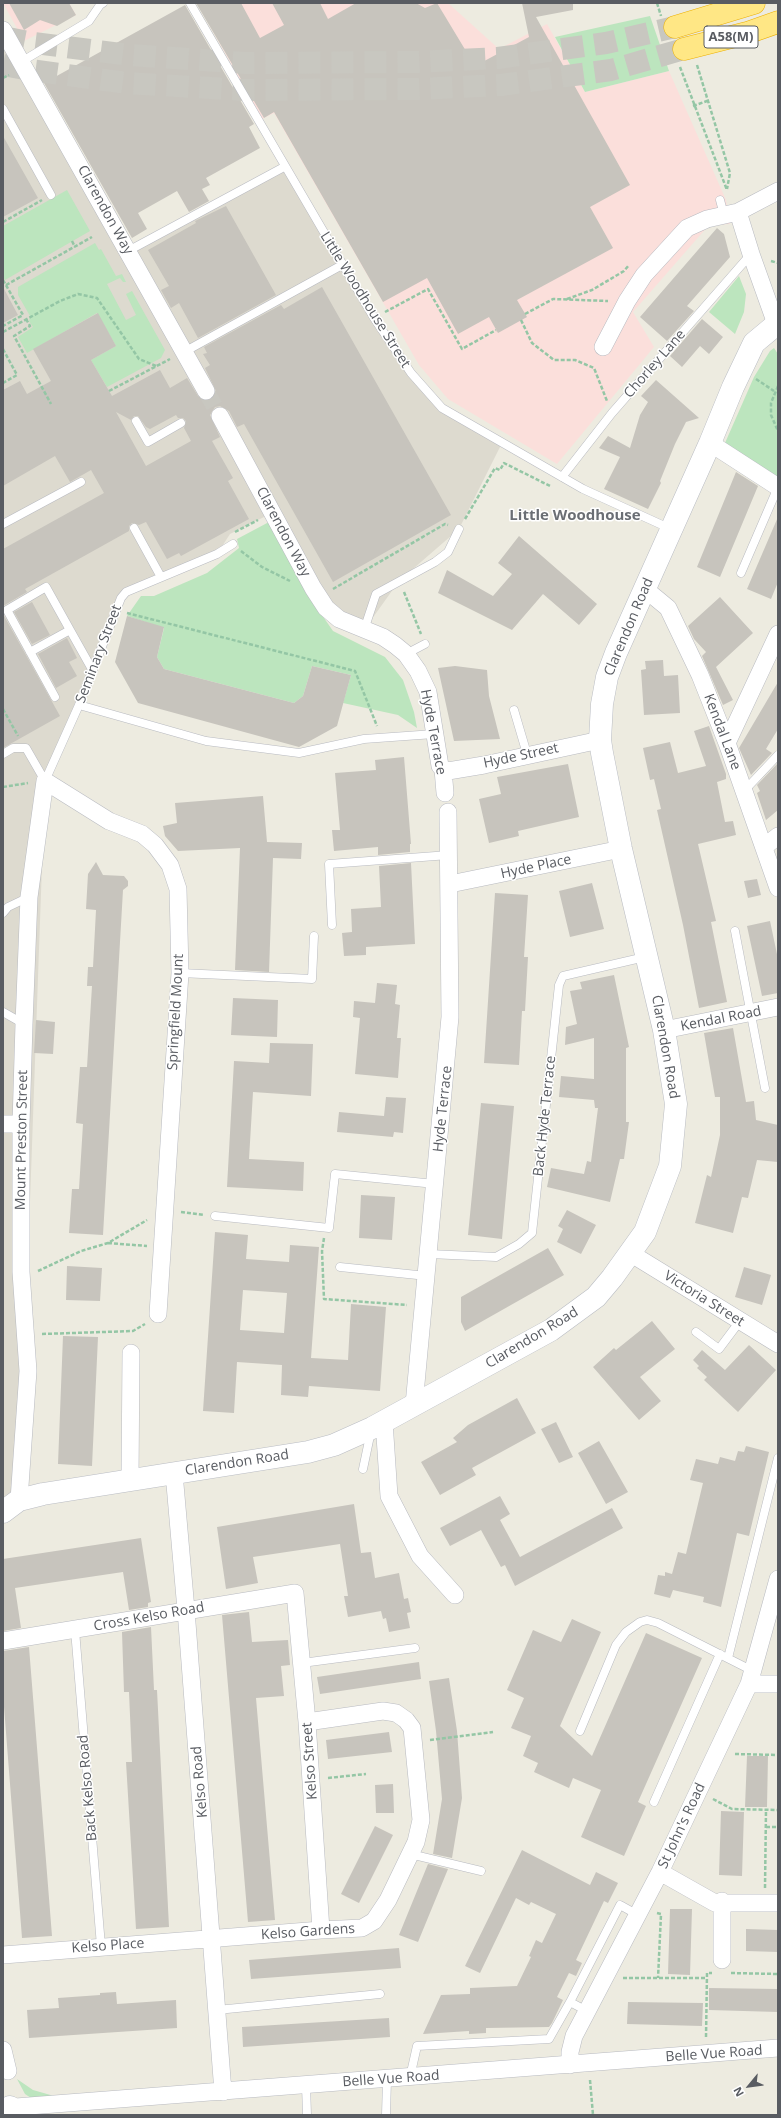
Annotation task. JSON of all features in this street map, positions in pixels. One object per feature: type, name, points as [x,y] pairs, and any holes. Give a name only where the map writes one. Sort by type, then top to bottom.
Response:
[{"type":"highway","name":"A58(M)","points":[[675,27],[754,3]]},
{"type":"highway","name":"A58(M)","points":[[682,59],[778,22]]},
{"type":"street","name":"Clarendon Way","points":[[3,30],[206,391]]},
{"type":"street","points":[[604,347],[627,301],[644,275],[687,228],[727,209],[778,191]]},
{"type":"street","name":"Clarendon Road","points":[[11,1506],[43,1494],[308,1452],[334,1445],[414,1405],[526,1345],[557,1326],[596,1297],[645,1232],[670,1166],[676,1104],[664,1030],[648,956],[621,849],[600,740],[602,704],[607,677],[750,349],[759,337],[777,324],[751,254],[727,209]]},
{"type":"street","name":"Clarendon Way","points":[[220,416],[320,591],[326,608],[339,619],[364,630]]},
{"type":"street","points":[[710,443],[778,487]]},
{"type":"street","name":"Kendal Lane","points":[[645,589],[668,608],[700,675],[727,743],[778,888]]},
{"type":"street","name":"Hyde Terrace","points":[[364,630],[383,638],[406,654],[418,671],[428,692],[440,766],[443,769],[445,793]]},
{"type":"street","points":[[727,743],[778,634]]},
{"type":"street","name":"Hyde Street","points":[[443,769],[448,771],[600,740]]},
{"type":"street","name":"Mount Preston Street","points":[[11,1506],[28,1370],[21,1272],[21,1124],[29,897],[45,780]]},
{"type":"street","name":"Springfield Mount","points":[[45,780],[109,821],[142,834],[155,845],[170,865],[178,889],[180,973],[158,1314]]},
{"type":"street","name":"Hyde Terrace","points":[[414,1405],[450,1017],[450,855],[448,812]]},
{"type":"street","points":[[764,847],[778,836]]},
{"type":"street","name":"Hyde Place","points":[[450,884],[621,849]]},
{"type":"street","name":"Kendal Road","points":[[664,1030],[752,1014],[778,1007]]},
{"type":"street","points":[[3,1124],[21,1124]]},
{"type":"street","name":"Victoria Street","points":[[630,1253],[778,1344]]},
{"type":"street","points":[[130,1480],[131,1353]]},
{"type":"street","points":[[378,1424],[389,1496],[420,1556],[456,1595]]},
{"type":"street","name":"Kelso Road","points":[[174,1473],[223,2092]]},
{"type":"street","name":"St John's Road","points":[[570,2065],[570,2052],[574,2036],[660,1872],[751,1677],[778,1581]]},
{"type":"street","name":"Cross Kelso Road","points":[[3,1641],[295,1593]]},
{"type":"street","name":"Kelso Street","points":[[295,1593],[307,1722],[321,1930]]},
{"type":"street","points":[[751,1677],[778,1684]]},
{"type":"street","name":"Kelso Gardens","points":[[212,1939],[362,1928],[374,1921],[388,1900],[416,1842],[421,1820],[412,1728],[406,1720],[396,1713],[383,1711],[307,1722]]},
{"type":"street","points":[[660,1872],[715,1903],[722,1901],[771,1902]]},
{"type":"street","points":[[722,1901],[722,1969]]},
{"type":"street","name":"Kelso Place","points":[[3,1955],[101,1946],[212,1939]]},
{"type":"street","name":"Belle Vue Road","points":[[8,2110],[778,2048]]},
{"type":"street","points":[[3,2050],[8,2071]]},
{"type":"lane","points":[[21,62],[89,21],[103,3]]},
{"type":"lane","name":"Little Woodhouse Street","points":[[190,3],[284,167],[390,345],[411,373],[442,408],[606,501],[671,529]]},
{"type":"lane","points":[[3,109],[51,195]]},
{"type":"lane","points":[[128,251],[215,208],[284,167]]},
{"type":"lane","name":"Chorley Lane","points":[[562,477],[612,412],[751,254]]},
{"type":"lane","points":[[184,352],[342,265]]},
{"type":"lane","points":[[136,421],[148,442],[181,423]]},
{"type":"lane","points":[[3,524],[81,482]]},
{"type":"lane","points":[[741,573],[778,487]]},
{"type":"lane","points":[[134,528],[161,577]]},
{"type":"lane","points":[[364,630],[376,594],[435,562],[448,552],[459,529]]},
{"type":"lane","name":"Seminary Street","points":[[45,780],[80,704],[121,598],[126,592],[217,554],[233,544]]},
{"type":"lane","points":[[55,697],[7,610],[46,587],[93,671]]},
{"type":"lane","points":[[30,652],[70,630]]},
{"type":"lane","points":[[406,654],[425,644]]},
{"type":"lane","points":[[80,704],[206,741],[299,753],[364,738],[434,734]]},
{"type":"lane","points":[[514,710],[526,754]]},
{"type":"lane","points":[[3,754],[13,748],[26,748],[45,780]]},
{"type":"lane","points":[[744,791],[778,756]]},
{"type":"lane","points":[[332,925],[329,864],[450,855]]},
{"type":"lane","points":[[3,913],[8,907],[29,897]]},
{"type":"lane","points":[[735,931],[765,1088]]},
{"type":"lane","points":[[180,973],[312,979],[314,936]]},
{"type":"lane","name":"Back Hyde Terrace","points":[[429,1254],[496,1257],[520,1244],[532,1233],[559,985],[563,976],[648,956]]},
{"type":"lane","points":[[3,1012],[24,1024]]},
{"type":"lane","points":[[215,1216],[329,1228],[335,1174],[435,1184]]},
{"type":"lane","points":[[340,1267],[427,1276]]},
{"type":"lane","points":[[696,1332],[719,1349],[740,1321]]},
{"type":"lane","points":[[364,1469],[378,1424]]},
{"type":"lane","points":[[728,1658],[778,1458]]},
{"type":"lane","points":[[580,1731],[616,1645],[626,1632],[640,1622],[647,1620],[658,1623],[728,1658],[751,1677]]},
{"type":"lane","name":"Back Kelso Road","points":[[75,1630],[101,1946]]},
{"type":"lane","points":[[302,1663],[415,1648]]},
{"type":"lane","points":[[654,1802],[720,1654]]},
{"type":"lane","points":[[410,1854],[481,1871]]},
{"type":"lane","points":[[410,2077],[417,2046],[549,2039],[570,2002],[620,1905],[640,1910]]},
{"type":"lane","points":[[217,2010],[380,1994]]},
{"type":"lane","points":[[570,2002],[587,2012]]},
{"type":"lane","points":[[386,2115],[387,2079]]},
{"type":"lane","points":[[306,2086],[307,2115]]},
{"type":"path","points":[[657,3],[659,10]]},
{"type":"path","points":[[682,59],[693,106],[727,189]]},
{"type":"path","points":[[704,61],[696,63],[730,173],[727,189],[727,209]]},
{"type":"path","points":[[693,106],[707,101]]},
{"type":"path","points":[[3,222],[51,195]]},
{"type":"path","points":[[6,285],[92,237]]},
{"type":"path","points":[[72,242],[75,247]]},
{"type":"path","points":[[3,280],[23,315],[3,326]]},
{"type":"path","points":[[388,311],[428,289],[462,349],[496,330]]},
{"type":"path","points":[[3,332],[78,294],[97,298],[139,359],[156,366]]},
{"type":"path","points":[[525,314],[553,299],[627,301]]},
{"type":"path","points":[[26,320],[30,326],[14,336],[51,404]]},
{"type":"path","points":[[521,320],[532,343],[554,360],[575,360],[594,368],[612,412]]},
{"type":"path","points":[[3,349],[16,375],[3,383]]},
{"type":"path","points":[[109,391],[184,352]]},
{"type":"path","points":[[778,386],[771,402],[771,415],[778,431]]},
{"type":"path","points":[[233,544],[262,567],[299,585],[320,591],[445,524],[459,529],[495,468],[500,470],[504,463],[551,486]]},
{"type":"path","points":[[399,581],[425,644]]},
{"type":"path","points":[[117,611],[355,671],[382,737]]},
{"type":"path","points":[[3,710],[26,748]]},
{"type":"path","points":[[3,787],[45,780]]},
{"type":"path","points":[[21,1272],[33,1273],[81,1251],[108,1243],[164,1210],[215,1216]]},
{"type":"path","points":[[108,1243],[162,1247]]},
{"type":"path","points":[[322,1250],[324,1299],[424,1306]]},
{"type":"path","points":[[26,1335],[133,1330],[158,1314]]},
{"type":"path","points":[[414,1742],[493,1732]]},
{"type":"path","points":[[716,1753],[778,1754]]},
{"type":"path","points":[[311,1780],[366,1774]]},
{"type":"path","points":[[699,1791],[732,1809],[778,1810]]},
{"type":"path","points":[[766,1810],[771,1902]]},
{"type":"path","points":[[766,1827],[778,1827]]},
{"type":"path","points":[[640,1910],[661,1914],[658,1978]]},
{"type":"path","points":[[706,2055],[707,1973],[722,1969],[778,1974]]},
{"type":"path","points":[[604,1978],[707,1978]]},
{"type":"path","points":[[589,2064],[593,2115]]},
{"type":"shaded area","points":[[3,3],[69,3],[76,15],[24,41]]},
{"type":"shaded area","points":[[197,3],[448,3],[499,49],[547,24],[585,92],[669,71],[726,200],[730,224],[709,225],[633,312],[654,347],[557,464],[448,399],[419,365],[274,113],[262,119]]},
{"type":"shaded area","points":[[3,30],[128,251],[284,167],[374,318],[442,408],[502,443],[459,529],[399,581],[364,630],[313,588],[272,513],[230,534],[217,554],[121,598],[45,781],[19,1510],[3,1521]]},
{"type":"green space","points":[[650,16],[669,71],[585,92],[555,37]]},
{"type":"green space","points":[[67,190],[90,231],[5,280],[3,277],[3,226]]},
{"type":"green space","points":[[95,243],[99,250],[101,249],[116,276],[122,274],[126,282],[123,282],[120,278],[107,284],[126,320],[136,315],[126,294],[132,291],[165,350],[161,358],[107,387],[91,360],[116,346],[97,313],[27,353],[18,337],[33,327],[29,321],[30,316],[18,295],[18,287]]},
{"type":"green space","points":[[739,276],[746,294],[744,312],[735,334],[709,312]]},
{"type":"green space","points":[[774,348],[778,354],[778,477],[725,443],[754,377],[770,351]]},
{"type":"green space","points":[[269,522],[308,595],[333,631],[385,657],[403,680],[414,712],[417,728],[398,715],[343,703],[351,675],[312,666],[303,696],[294,703],[164,669],[157,657],[164,628],[127,616],[141,596],[154,596],[207,573],[239,548],[237,539]]},
{"type":"green space","points":[[17,2079],[33,2090],[54,2096],[31,2098],[25,2094]]},
{"type":"building","points":[[9,3],[69,3],[76,15],[57,26],[40,20],[24,30]]},
{"type":"building","points":[[196,3],[241,3],[260,38],[284,25],[272,3],[320,3],[328,19],[356,3],[416,3],[425,8],[437,3],[475,66],[529,37],[522,3],[573,3],[573,10],[536,17],[630,185],[590,207],[613,248],[517,300],[527,317],[498,333],[489,317],[458,334],[427,278],[383,302],[274,112],[264,118]]},
{"type":"building","points":[[185,5],[254,124],[249,127],[260,148],[206,178],[210,185],[202,189],[209,201],[189,212],[177,191],[138,213],[147,229],[132,238],[44,83]]},
{"type":"building","points":[[3,136],[38,198],[3,217]]},
{"type":"building","points":[[226,206],[276,295],[198,338],[179,303],[171,308],[161,290],[169,286],[148,250],[196,223],[195,221]]},
{"type":"building","points":[[717,228],[724,234],[730,257],[687,306],[694,311],[667,341],[640,317]]},
{"type":"building","points":[[3,287],[18,315],[3,323]]},
{"type":"building","points":[[322,287],[451,515],[333,582],[244,424],[237,427],[229,411],[220,406],[215,407],[210,415],[220,437],[212,441],[233,478],[228,481],[249,519],[181,556],[179,553],[167,559],[146,522],[139,525],[132,523],[129,526],[129,531],[25,589],[27,592],[3,606],[3,549],[104,493],[91,470],[70,482],[55,456],[3,486],[3,390],[20,381],[27,394],[51,381],[33,349],[98,313],[116,346],[91,360],[112,396],[160,370],[170,388],[187,378],[198,396],[206,401],[214,396],[216,391],[205,368],[210,365],[203,354],[207,353],[204,347],[281,305],[284,309]],"holes":[[[116,412],[131,420],[134,416],[138,416],[146,427],[150,429],[176,415],[178,418],[183,418],[186,421],[184,428],[191,441],[146,466]]]},
{"type":"building","points":[[702,319],[723,337],[709,354],[700,346],[682,367],[670,356]]},
{"type":"building","points":[[656,380],[699,418],[686,422],[675,444],[660,481],[661,483],[648,509],[604,489],[620,457],[599,448],[608,436],[630,448],[640,415],[648,402],[641,396]]},
{"type":"building","points":[[736,472],[758,486],[720,577],[697,567]]},
{"type":"building","points":[[778,517],[778,582],[771,599],[747,589]]},
{"type":"building","points":[[519,536],[597,604],[579,625],[543,594],[512,630],[438,593],[447,570],[493,596],[512,574],[498,563]]},
{"type":"building","points":[[720,597],[753,633],[716,667],[733,700],[723,705],[702,656],[706,652],[694,639],[688,626]]},
{"type":"building","points":[[32,602],[50,635],[32,644],[14,612]]},
{"type":"building","points":[[3,614],[60,716],[3,748]]},
{"type":"building","points":[[127,616],[164,627],[157,657],[164,669],[294,703],[303,696],[312,666],[351,675],[337,726],[299,747],[138,703],[115,662]]},
{"type":"building","points":[[67,638],[77,658],[69,662],[77,676],[56,688],[38,654]]},
{"type":"building","points":[[663,660],[664,676],[678,675],[680,713],[644,715],[641,670],[646,669],[645,661]]},
{"type":"building","points":[[455,666],[487,670],[489,696],[500,739],[454,741],[438,668]]},
{"type":"building","points":[[778,682],[778,729],[766,749],[772,753],[751,775],[739,748]]},
{"type":"building","points":[[709,726],[726,774],[726,779],[717,782],[725,822],[733,821],[736,835],[698,844],[716,921],[711,922],[727,1002],[699,1008],[683,925],[657,810],[661,809],[654,779],[650,780],[643,748],[670,742],[678,773],[706,766],[694,731]]},
{"type":"building","points":[[404,757],[411,844],[410,852],[378,855],[378,847],[334,851],[332,830],[340,830],[335,773],[376,770],[375,760]]},
{"type":"building","points":[[778,763],[778,810],[766,820],[757,793],[760,791],[757,785]]},
{"type":"building","points":[[568,764],[579,817],[518,831],[519,836],[489,843],[479,799],[501,794],[497,777]]},
{"type":"building","points":[[263,796],[267,842],[302,843],[301,859],[273,858],[269,972],[235,970],[240,848],[178,851],[165,836],[163,826],[177,823],[175,803]]},
{"type":"building","points":[[96,862],[103,875],[124,876],[128,881],[128,886],[123,890],[103,1235],[69,1233],[72,1189],[79,1189],[83,1124],[76,1123],[80,1067],[87,1067],[92,986],[87,986],[88,967],[93,967],[96,910],[86,909],[88,874]]},
{"type":"building","points":[[411,863],[415,944],[366,947],[366,955],[344,956],[342,933],[352,932],[351,909],[381,907],[379,866]]},
{"type":"building","points":[[757,879],[761,895],[748,898],[744,881]]},
{"type":"building","points":[[592,883],[604,929],[570,937],[559,891]]},
{"type":"building","points":[[495,893],[528,895],[524,957],[528,957],[525,1011],[522,1011],[519,1065],[484,1063]]},
{"type":"building","points":[[770,921],[778,959],[778,993],[762,996],[747,926]]},
{"type":"building","points":[[614,975],[629,1047],[626,1048],[626,1122],[629,1122],[624,1159],[620,1159],[610,1202],[547,1187],[551,1168],[584,1174],[587,1161],[591,1162],[598,1108],[595,1108],[594,1100],[559,1097],[561,1076],[594,1079],[594,1038],[565,1045],[566,1027],[577,1024],[570,991],[582,989],[580,982]]},
{"type":"building","points":[[377,983],[397,985],[395,1004],[400,1005],[397,1038],[401,1038],[398,1078],[355,1074],[360,1018],[353,1017],[354,1001],[375,1003]]},
{"type":"building","points":[[233,998],[278,1000],[277,1037],[231,1035]]},
{"type":"building","points":[[36,1020],[55,1022],[53,1054],[34,1053]]},
{"type":"building","points":[[733,1028],[746,1102],[754,1101],[756,1120],[778,1125],[778,1162],[757,1160],[748,1198],[742,1197],[733,1233],[695,1223],[707,1175],[711,1177],[720,1135],[720,1097],[715,1097],[704,1033]]},
{"type":"building","points":[[270,1043],[313,1044],[311,1096],[253,1092],[249,1159],[304,1162],[303,1191],[227,1187],[234,1061],[269,1063]]},
{"type":"building","points":[[386,1097],[406,1098],[403,1133],[394,1132],[393,1137],[337,1132],[339,1112],[384,1116]]},
{"type":"building","points":[[481,1103],[514,1106],[502,1239],[468,1235]]},
{"type":"building","points":[[361,1195],[395,1197],[392,1240],[359,1238]]},
{"type":"building","points":[[567,1210],[596,1225],[581,1254],[557,1242],[563,1229],[558,1226]]},
{"type":"building","points":[[215,1232],[248,1235],[246,1259],[289,1262],[290,1245],[319,1247],[311,1358],[348,1360],[351,1304],[386,1307],[380,1391],[309,1386],[308,1397],[281,1395],[282,1365],[237,1362],[234,1413],[203,1411]],"holes":[[[243,1290],[287,1293],[284,1333],[240,1330]]]},
{"type":"building","points":[[548,1248],[564,1275],[465,1331],[461,1322],[461,1297]]},
{"type":"building","points":[[67,1266],[102,1268],[100,1301],[66,1300]]},
{"type":"building","points":[[744,1267],[771,1275],[762,1305],[735,1297]]},
{"type":"building","points":[[652,1321],[675,1349],[640,1377],[661,1401],[639,1420],[593,1367],[614,1348],[616,1350]]},
{"type":"building","points":[[63,1336],[98,1337],[92,1466],[58,1464]]},
{"type":"building","points":[[749,1345],[776,1370],[738,1412],[704,1380],[707,1377],[697,1368],[699,1366],[693,1360],[702,1350],[725,1370]]},
{"type":"building","points":[[517,1398],[536,1433],[472,1468],[476,1475],[440,1495],[421,1462],[457,1442],[453,1438],[468,1425]]},
{"type":"building","points":[[556,1422],[573,1457],[559,1463],[541,1429]]},
{"type":"building","points":[[599,1441],[628,1492],[606,1504],[578,1453]]},
{"type":"building","points":[[746,1446],[769,1452],[749,1536],[737,1533],[721,1607],[703,1602],[704,1597],[673,1590],[670,1598],[654,1594],[658,1575],[665,1576],[665,1572],[672,1574],[678,1552],[686,1554],[703,1483],[690,1480],[696,1459],[718,1464],[720,1457],[735,1461],[738,1451],[744,1452]]},
{"type":"building","points":[[500,1496],[510,1514],[500,1520],[520,1557],[612,1508],[623,1528],[515,1586],[505,1565],[501,1567],[481,1530],[450,1546],[440,1528]]},
{"type":"building","points":[[354,1504],[361,1553],[371,1552],[375,1578],[399,1573],[404,1599],[408,1598],[411,1612],[407,1613],[410,1628],[389,1632],[386,1618],[383,1619],[381,1611],[348,1617],[344,1596],[348,1596],[340,1544],[253,1557],[258,1583],[226,1589],[217,1527]]},
{"type":"building","points":[[141,1538],[151,1602],[148,1603],[148,1607],[129,1610],[123,1572],[15,1588],[21,1628],[3,1631],[3,1559]]},
{"type":"building","points":[[249,1612],[252,1642],[288,1640],[290,1665],[281,1666],[284,1696],[256,1698],[275,1920],[248,1922],[222,1615]]},
{"type":"building","points":[[572,1619],[601,1632],[560,1726],[592,1756],[646,1633],[702,1658],[638,1802],[646,1806],[624,1856],[581,1837],[601,1790],[573,1778],[569,1788],[534,1772],[538,1763],[523,1756],[531,1736],[511,1728],[524,1698],[507,1690],[533,1630],[561,1642]]},
{"type":"building","points":[[151,1627],[154,1690],[157,1690],[169,1927],[136,1929],[126,1762],[132,1762],[129,1692],[124,1692],[122,1632]]},
{"type":"building","points":[[29,1647],[52,1936],[22,1938],[3,1694],[3,1651]]},
{"type":"building","points":[[419,1662],[421,1679],[320,1694],[317,1677]]},
{"type":"building","points":[[449,1678],[457,1731],[462,1798],[452,1858],[433,1854],[442,1799],[436,1731],[429,1681]]},
{"type":"building","points":[[389,1732],[392,1752],[328,1759],[326,1740]]},
{"type":"building","points":[[747,1756],[768,1756],[767,1807],[745,1807]]},
{"type":"building","points":[[393,1784],[394,1813],[376,1813],[375,1785]]},
{"type":"building","points":[[721,1811],[744,1812],[742,1876],[719,1875]]},
{"type":"building","points":[[375,1826],[393,1835],[359,1903],[341,1894]]},
{"type":"building","points":[[522,1850],[590,1885],[596,1872],[618,1883],[608,1903],[604,1901],[576,1960],[582,1963],[576,1976],[569,1973],[557,1997],[563,2000],[552,2023],[549,2027],[486,2028],[486,2033],[469,2034],[469,2031],[423,2034],[441,1995],[470,1994],[470,1988],[517,1986],[531,1957],[529,1956],[536,1940],[542,1943],[556,1914],[531,1902],[529,1905],[516,1898],[480,1973],[465,1966]]},
{"type":"building","points":[[428,1864],[448,1869],[418,1942],[399,1935]]},
{"type":"building","points":[[670,1909],[692,1909],[690,1975],[668,1974]]},
{"type":"building","points":[[746,1929],[778,1930],[778,1952],[746,1951]]},
{"type":"building","points":[[399,1948],[401,1968],[251,1979],[249,1960]]},
{"type":"building","points":[[709,1988],[778,1989],[778,2012],[709,2010]]},
{"type":"building","points":[[116,1992],[117,2004],[176,2000],[177,2028],[29,2038],[27,2010],[59,2008],[58,1998],[100,1995],[100,1993]]},
{"type":"building","points":[[628,2002],[703,2003],[702,2026],[627,2024]]},
{"type":"building","points":[[389,2018],[390,2037],[243,2047],[242,2027]]},
{"type":"tunnel","points":[[3,37],[34,43],[130,55],[245,63],[417,62],[498,58],[606,43],[675,27]]},
{"type":"tunnel","points":[[3,65],[127,83],[244,90],[418,89],[501,85],[611,70],[684,49]]},
{"type":"tunnel","points":[[206,391],[220,416]]},
{"type":"district","name":"Little Woodhouse","points":[[575,516]]}]
